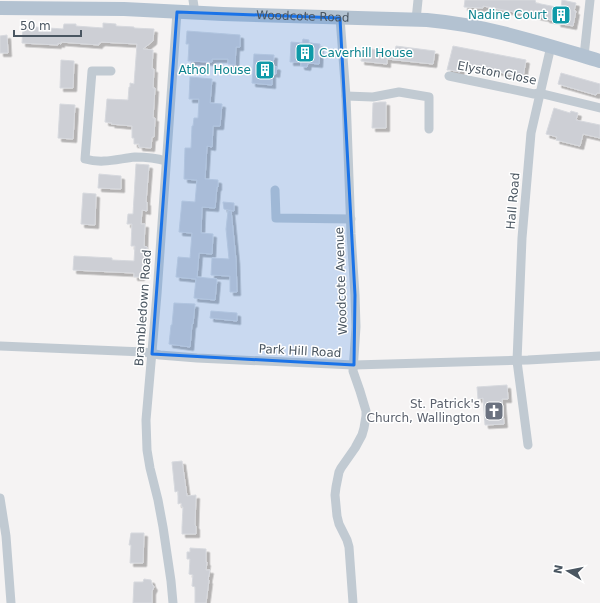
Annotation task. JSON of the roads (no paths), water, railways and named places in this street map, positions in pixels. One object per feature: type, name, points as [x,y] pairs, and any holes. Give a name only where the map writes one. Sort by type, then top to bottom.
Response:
[{"type":"main road","name":"Woodcote Road","points":[[0,8],[124,8],[177,12],[194,6],[340,18],[447,22],[515,36],[600,61]]},
{"type":"street","points":[[416,20],[418,0]]},
{"type":"street","points":[[584,56],[590,0]]},
{"type":"street","name":"Brambledown Road","points":[[173,603],[164,527],[147,450],[146,420],[177,12]]},
{"type":"street","name":"Woodcote Avenue","points":[[340,18],[346,96],[356,295],[356,327],[353,371],[366,410],[365,424],[362,435],[339,472],[335,495],[339,524],[349,547],[353,603]]},
{"type":"street","name":"Hall Road","points":[[528,445],[517,361],[522,238],[531,133],[551,46]]},
{"type":"street","points":[[111,71],[92,70],[85,159],[94,162],[141,157],[166,160]]},
{"type":"street","name":"Elyston Close","points":[[449,76],[534,94],[540,93],[600,108]]},
{"type":"street","points":[[346,96],[373,97],[399,92],[430,97],[429,129]]},
{"type":"street","points":[[275,190],[276,218],[351,219]]},
{"type":"street","name":"Park Hill Road","points":[[0,346],[144,352],[160,356],[354,366],[517,361],[600,356]]},
{"type":"street","points":[[0,498],[6,536],[11,603]]},
{"type":"place","name":"Nadine Court","points":[[561,15]]},
{"type":"place","name":"Caverhill House","points":[[305,53]]},
{"type":"place","name":"Athol House","points":[[265,70]]},
{"type":"place","name":"St. Patrick's Church, Wallington","points":[[494,411]]}]
